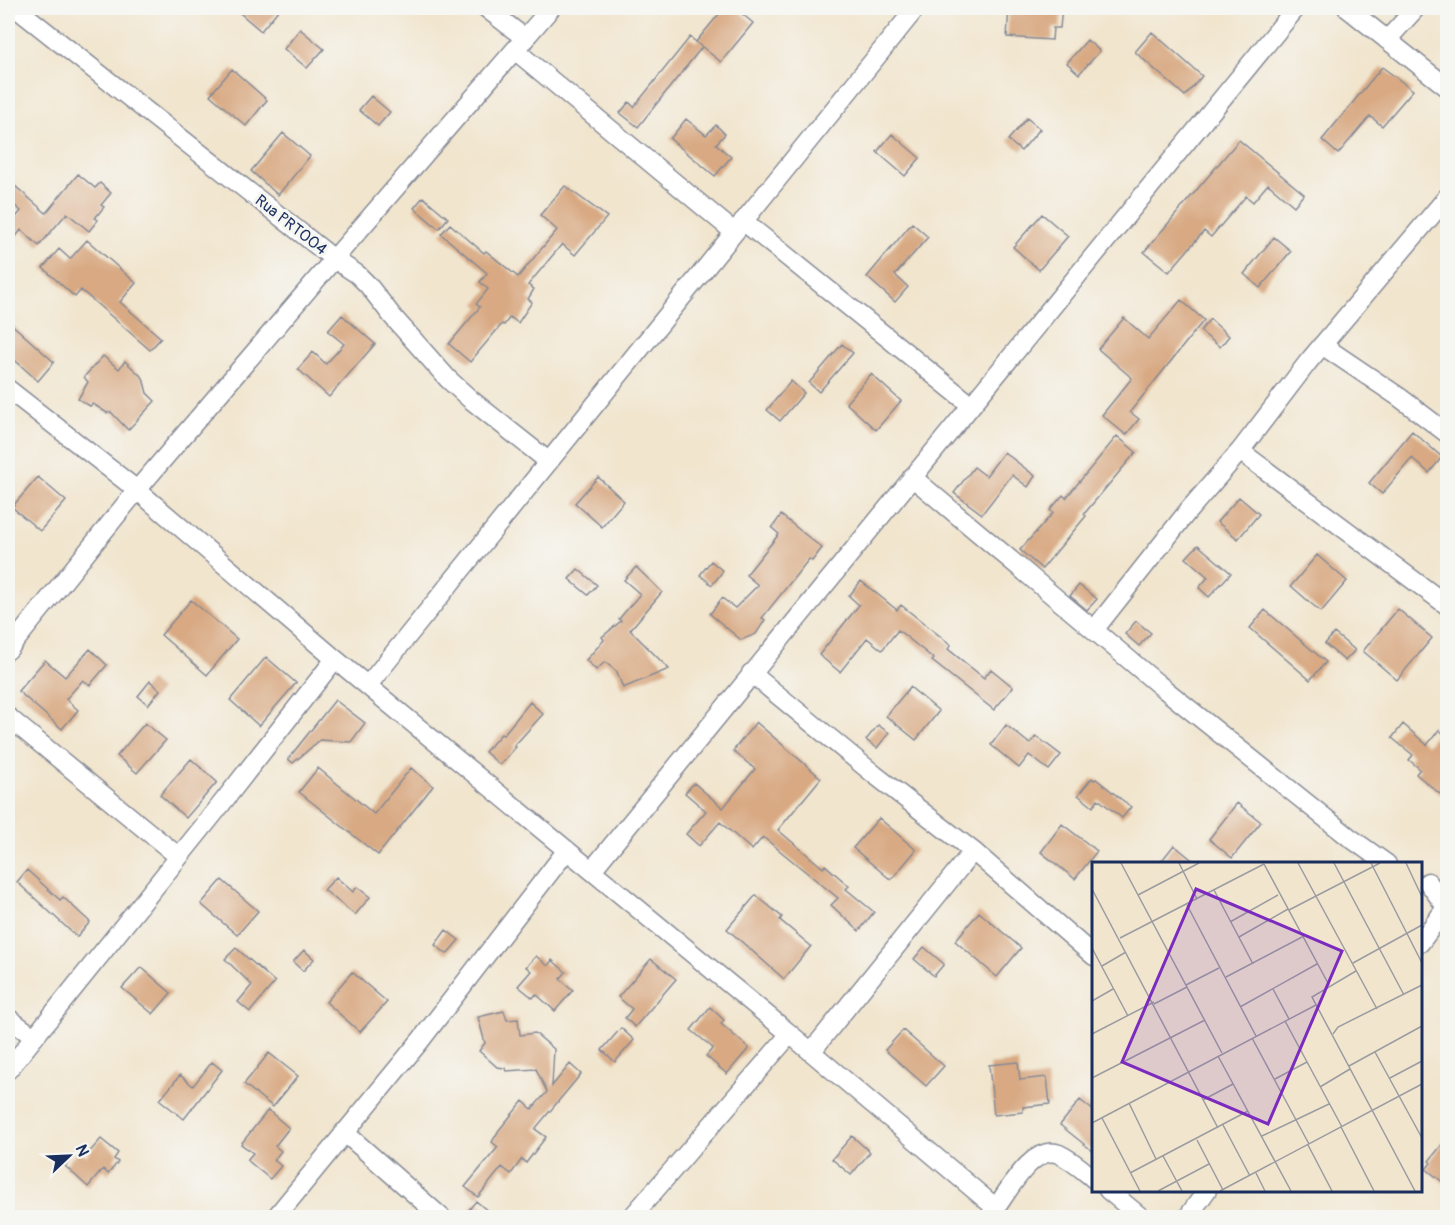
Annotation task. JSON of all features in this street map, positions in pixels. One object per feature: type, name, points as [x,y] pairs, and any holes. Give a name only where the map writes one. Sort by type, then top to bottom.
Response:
[{"type":"street","name":"Rua PRT004","points":[[16,8],[334,259],[357,274],[448,379],[548,461]]},
{"type":"street","points":[[486,8],[521,45],[738,227],[971,405]]},
{"type":"street","points":[[8,650],[137,490],[551,8]]},
{"type":"street","points":[[368,685],[916,8]]},
{"type":"street","points":[[592,870],[1296,8]]},
{"type":"street","points":[[1347,8],[1448,88]]},
{"type":"street","points":[[1387,40],[1416,8]]},
{"type":"street","points":[[1094,630],[1188,511],[1240,451],[1322,345],[1448,196]]},
{"type":"street","points":[[1322,345],[1399,397],[1448,434]]},
{"type":"street","points":[[8,389],[137,490],[335,659],[790,1034],[993,1213],[1029,1163],[1038,1155],[1050,1152],[1058,1154],[1072,1161],[1092,1177]]},
{"type":"street","points":[[1240,451],[1448,606]]},
{"type":"street","points":[[912,477],[1094,630],[1349,837],[1384,862]]},
{"type":"street","points":[[8,1070],[335,659]]},
{"type":"street","points":[[751,673],[874,775],[973,851],[1092,954]]},
{"type":"street","points":[[8,717],[179,857]]},
{"type":"street","points":[[275,1218],[420,1041],[567,850]]},
{"type":"street","points":[[811,1052],[973,851]]},
{"type":"street","points":[[1424,881],[1448,883]]},
{"type":"street","points":[[1422,940],[1447,906],[1424,881]]},
{"type":"street","points":[[8,1018],[34,1037]]},
{"type":"street","points":[[631,1218],[790,1034]]},
{"type":"street","points":[[344,1132],[442,1218]]},
{"type":"street","points":[[1109,1192],[1142,1218]]},
{"type":"street","points":[[1187,1218],[1206,1192]]},
{"type":"building","points":[[234,8],[280,8],[261,31]]},
{"type":"building","points":[[724,8],[735,8],[753,23],[721,62],[696,42]]},
{"type":"building","points":[[1009,8],[1062,8],[1060,28],[1053,28],[1052,40],[1007,37]]},
{"type":"building","points":[[300,29],[324,49],[307,68],[284,49]]},
{"type":"building","points":[[1152,32],[1202,76],[1185,96],[1135,52]]},
{"type":"building","points":[[690,37],[702,47],[638,127],[620,113],[629,102],[634,107]]},
{"type":"building","points":[[1087,40],[1100,51],[1079,74],[1067,63]]},
{"type":"building","points":[[1382,67],[1413,90],[1382,126],[1370,116],[1338,154],[1322,140]]},
{"type":"building","points":[[232,69],[267,100],[246,126],[210,95]]},
{"type":"building","points":[[371,96],[390,112],[378,126],[359,110]]},
{"type":"building","points":[[1027,118],[1040,129],[1021,151],[1008,140]]},
{"type":"building","points":[[686,119],[706,135],[716,125],[725,134],[716,144],[731,157],[715,176],[670,139]]},
{"type":"building","points":[[283,133],[310,156],[278,195],[251,171]]},
{"type":"building","points":[[892,134],[920,158],[905,176],[877,152]]},
{"type":"building","points":[[1239,140],[1304,194],[1294,206],[1268,184],[1253,202],[1246,196],[1211,237],[1204,231],[1169,272],[1144,252]]},
{"type":"building","points":[[78,174],[95,188],[100,183],[111,193],[101,205],[104,207],[95,218],[98,220],[89,231],[67,213],[39,246],[21,230],[8,247],[8,227],[21,211],[8,200],[8,180],[46,213]]},
{"type":"building","points":[[565,186],[607,217],[575,255],[562,244],[528,285],[534,289],[528,299],[532,302],[518,323],[510,317],[470,362],[449,344],[480,307],[476,304],[488,289],[480,282],[487,273],[441,234],[450,224],[484,253],[486,251],[518,277],[557,230],[540,215]]},
{"type":"building","points":[[423,197],[448,218],[439,229],[414,208]]},
{"type":"building","points":[[1042,214],[1068,236],[1039,270],[1013,247]]},
{"type":"building","points":[[912,223],[928,237],[895,275],[908,287],[895,302],[867,277]]},
{"type":"building","points":[[1274,237],[1291,251],[1260,288],[1244,274]]},
{"type":"building","points":[[87,240],[136,283],[120,302],[161,338],[150,350],[81,290],[75,297],[43,268],[59,249],[70,259]]},
{"type":"building","points":[[1181,300],[1204,320],[1130,412],[1139,419],[1126,435],[1102,415],[1132,378],[1098,349],[1124,318],[1148,339]]},
{"type":"building","points":[[342,315],[375,344],[329,397],[298,369],[313,352],[326,364],[344,344],[328,331]]},
{"type":"building","points":[[1210,319],[1229,336],[1220,347],[1200,331]]},
{"type":"building","points":[[8,321],[54,362],[38,381],[8,354]]},
{"type":"building","points":[[842,344],[853,353],[819,392],[809,383]]},
{"type":"building","points":[[103,356],[119,369],[125,361],[143,378],[147,393],[155,401],[128,430],[111,412],[107,413],[93,404],[90,406],[78,399],[88,382],[84,377]]},
{"type":"building","points":[[871,374],[901,401],[876,430],[846,403]]},
{"type":"building","points":[[791,381],[804,393],[780,421],[767,410]]},
{"type":"building","points":[[1412,431],[1442,457],[1429,473],[1412,458],[1382,494],[1369,483]]},
{"type":"building","points":[[1117,436],[1136,452],[1042,569],[1020,550],[1053,513],[1050,510],[1063,495],[1066,498]]},
{"type":"building","points":[[1004,452],[1035,476],[1028,487],[1012,475],[982,514],[954,493],[974,467],[986,476]]},
{"type":"building","points":[[38,477],[66,501],[40,531],[12,507]]},
{"type":"building","points":[[598,477],[624,501],[602,527],[575,503]]},
{"type":"building","points":[[1239,497],[1259,514],[1238,539],[1217,522]]},
{"type":"building","points":[[781,515],[822,548],[812,561],[809,559],[762,618],[765,620],[756,634],[741,640],[710,614],[722,598],[735,608],[758,585],[746,575],[779,534],[772,528]]},
{"type":"building","points":[[1198,545],[1231,573],[1209,597],[1199,588],[1208,577],[1186,558]]},
{"type":"building","points":[[1317,555],[1347,581],[1321,612],[1291,586]]},
{"type":"building","points":[[711,561],[723,571],[712,585],[700,575]]},
{"type":"building","points":[[636,567],[662,592],[630,630],[669,669],[623,688],[617,672],[605,662],[596,670],[586,660],[604,640],[602,637],[621,621],[619,619],[640,594],[624,580]]},
{"type":"building","points":[[578,569],[597,585],[588,595],[569,579]]},
{"type":"building","points":[[861,581],[897,610],[901,605],[951,645],[948,649],[984,678],[991,669],[1013,687],[994,710],[932,661],[934,659],[898,630],[882,650],[867,638],[840,672],[819,655],[859,605],[849,596]]},
{"type":"building","points":[[1079,585],[1097,599],[1087,610],[1070,596]]},
{"type":"building","points":[[191,600],[237,639],[207,675],[161,635]]},
{"type":"building","points":[[1398,609],[1432,638],[1397,680],[1363,651]]},
{"type":"building","points":[[1265,610],[1326,662],[1310,680],[1250,628]]},
{"type":"building","points":[[1136,621],[1151,633],[1139,646],[1125,634]]},
{"type":"building","points":[[1334,633],[1355,650],[1345,661],[1325,644]]},
{"type":"building","points":[[90,649],[107,665],[90,685],[83,680],[66,699],[78,710],[62,729],[18,691],[45,660],[65,677]]},
{"type":"building","points":[[266,657],[296,683],[259,726],[230,700]]},
{"type":"building","points":[[150,681],[160,690],[148,705],[138,696]]},
{"type":"building","points":[[910,687],[939,711],[916,740],[886,716]]},
{"type":"building","points":[[335,700],[365,723],[351,742],[320,740],[293,763],[288,759]]},
{"type":"building","points":[[530,702],[543,714],[500,765],[485,752],[501,734],[503,735]]},
{"type":"building","points":[[756,722],[821,778],[778,830],[823,868],[825,865],[849,886],[846,889],[874,912],[859,931],[831,905],[838,898],[763,837],[752,850],[720,822],[699,846],[686,834],[706,811],[685,793],[694,783],[723,808],[755,769],[733,751]]},
{"type":"building","points":[[145,723],[166,740],[137,773],[117,756]]},
{"type":"building","points":[[1403,724],[1427,745],[1439,730],[1448,737],[1448,784],[1440,794],[1416,774],[1420,769],[1409,760],[1413,755],[1392,738]]},
{"type":"building","points":[[878,725],[889,733],[877,748],[866,740]]},
{"type":"building","points":[[1006,725],[1030,744],[1036,736],[1061,755],[1049,770],[1029,755],[1019,768],[991,745]]},
{"type":"building","points":[[191,759],[217,782],[186,818],[160,795]]},
{"type":"building","points":[[318,768],[374,814],[411,768],[433,786],[378,855],[299,792]]},
{"type":"building","points":[[1092,778],[1131,807],[1122,818],[1098,799],[1093,807],[1078,795]]},
{"type":"building","points":[[1237,803],[1261,822],[1232,858],[1209,839]]},
{"type":"building","points":[[879,818],[916,850],[891,880],[853,848]]},
{"type":"building","points":[[1062,824],[1097,851],[1075,879],[1041,852]]},
{"type":"building","points":[[1174,845],[1195,862],[1161,862]]},
{"type":"building","points":[[27,870],[60,900],[63,897],[90,922],[77,937],[17,882]]},
{"type":"building","points":[[336,877],[353,892],[357,887],[370,897],[355,915],[324,890]]},
{"type":"building","points":[[222,880],[258,911],[237,935],[201,904]]},
{"type":"building","points":[[756,895],[782,917],[780,920],[811,946],[784,979],[727,929]]},
{"type":"building","points":[[979,912],[1021,948],[997,977],[955,941]]},
{"type":"building","points":[[446,930],[459,940],[447,954],[435,945]]},
{"type":"building","points":[[924,947],[944,964],[934,976],[914,959]]},
{"type":"building","points":[[236,948],[275,982],[250,1012],[238,1002],[252,985],[225,959]]},
{"type":"building","points":[[304,950],[314,959],[303,971],[293,962]]},
{"type":"building","points":[[536,956],[548,966],[552,960],[566,972],[560,979],[573,990],[555,1011],[536,994],[533,998],[518,986],[531,971],[526,967]]},
{"type":"building","points":[[651,959],[676,979],[635,1027],[625,1018],[632,1009],[618,997]]},
{"type":"building","points":[[141,967],[171,993],[153,1014],[122,988]]},
{"type":"building","points":[[352,972],[387,1002],[360,1032],[326,1002]]},
{"type":"building","points":[[710,1007],[724,1020],[721,1024],[749,1048],[727,1074],[706,1056],[713,1048],[691,1030]]},
{"type":"building","points":[[504,1011],[507,1020],[518,1019],[520,1035],[535,1033],[554,1049],[552,1086],[570,1064],[581,1074],[535,1129],[546,1137],[526,1163],[522,1159],[511,1174],[502,1167],[478,1197],[465,1187],[498,1147],[492,1142],[499,1130],[523,1101],[532,1109],[547,1092],[536,1069],[506,1071],[505,1068],[497,1067],[479,1051],[485,1043],[478,1017]]},
{"type":"building","points":[[621,1028],[634,1040],[615,1062],[602,1050]]},
{"type":"building","points":[[903,1030],[944,1066],[926,1086],[885,1050]]},
{"type":"building","points":[[269,1053],[298,1076],[273,1107],[244,1084]]},
{"type":"building","points":[[212,1062],[222,1070],[184,1119],[160,1100],[180,1075],[193,1086]]},
{"type":"building","points":[[1018,1062],[1020,1080],[1047,1077],[1050,1104],[1023,1107],[1023,1112],[994,1115],[989,1065]]},
{"type":"building","points":[[1080,1100],[1092,1109],[1092,1150],[1060,1125]]},
{"type":"building","points":[[268,1110],[289,1128],[275,1146],[281,1151],[274,1160],[281,1166],[270,1179],[247,1160],[253,1153],[241,1144]]},
{"type":"building","points":[[852,1136],[870,1152],[851,1175],[832,1159]]},
{"type":"building","points":[[1448,1137],[1448,1186],[1426,1169],[1431,1163],[1429,1161]]},
{"type":"building","points":[[101,1139],[118,1153],[114,1159],[118,1162],[108,1174],[103,1169],[88,1187],[65,1166],[79,1149],[86,1156]]},
{"type":"building","points":[[476,1201],[496,1218],[462,1218]]}]
